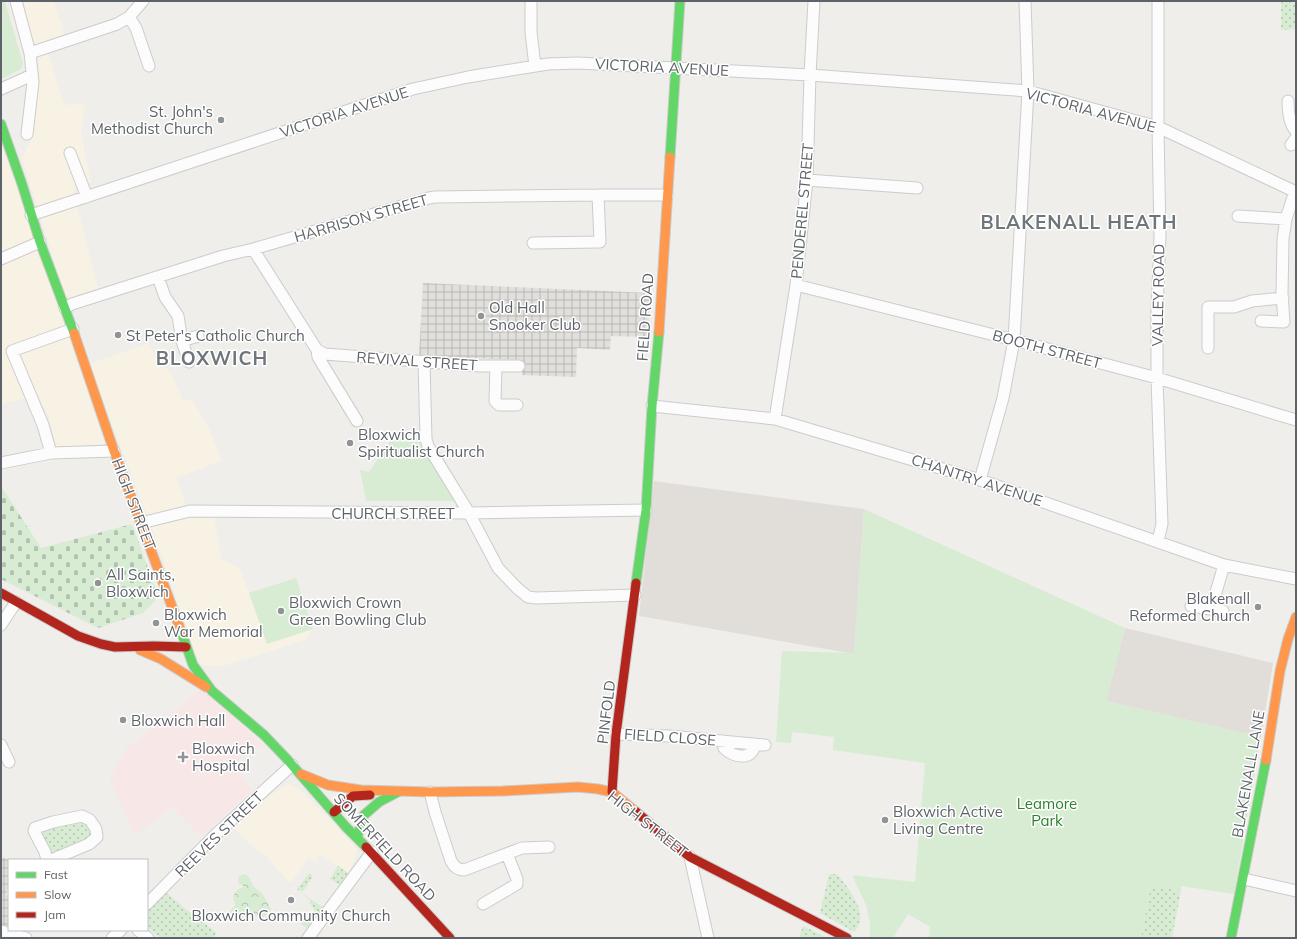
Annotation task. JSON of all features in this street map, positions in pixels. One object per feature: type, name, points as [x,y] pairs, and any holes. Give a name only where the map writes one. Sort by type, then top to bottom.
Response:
[{"type":"main road","name":"FIELD ROAD","points":[[630,634],[646,510],[652,406],[661,314],[667,195],[680,1]]},
{"type":"main road","name":"HIGH STREET","points":[[1,124],[40,242],[69,306],[73,329],[114,451],[186,647],[193,665],[212,691],[264,735],[296,769],[328,785],[361,790],[430,792],[503,791],[578,787],[612,792],[690,857],[847,938]]},
{"type":"main road","points":[[1,593],[78,636],[101,644],[115,647],[186,647]]},
{"type":"main road","name":"BLAKENALL LANE","points":[[1232,938],[1269,746],[1280,671],[1288,639],[1296,617]]},
{"type":"main road","name":"PINFOLD","points":[[612,792],[616,734],[630,634]]},
{"type":"main road","points":[[133,647],[161,659],[212,691]]},
{"type":"main road","name":"SOMERFIELD ROAD","points":[[296,769],[357,838],[372,852],[450,938]]},
{"type":"main road","name":"HIGH STREET","points":[[334,812],[353,796],[398,791]]},
{"type":"main road","points":[[357,838],[364,815],[379,802],[398,791]]},
{"type":"street","points":[[16,1],[30,53],[32,75],[32,90],[25,118],[27,134]]},
{"type":"street","points":[[30,53],[117,24],[129,17],[142,1]]},
{"type":"street","points":[[531,1],[531,32],[535,66]]},
{"type":"street","name":"PENDEREL STREET","points":[[774,419],[796,285],[807,180],[814,1]]},
{"type":"street","points":[[980,480],[1002,398],[1014,340],[1028,91],[1025,1]]},
{"type":"street","name":"VALLEY ROAD","points":[[1158,1],[1160,236],[1157,313],[1157,378],[1162,524],[1158,541]]},
{"type":"street","points":[[129,17],[136,28],[149,66]]},
{"type":"street","name":"VICTORIA AVENUE","points":[[31,215],[413,89],[468,77],[535,66],[578,63],[810,75],[1028,91],[1158,127],[1295,191]]},
{"type":"street","points":[[1,89],[32,75]]},
{"type":"street","points":[[1288,101],[1288,110],[1292,128],[1296,131]]},
{"type":"street","points":[[70,153],[87,197]]},
{"type":"street","points":[[807,180],[916,188]]},
{"type":"street","points":[[1261,321],[1284,322],[1284,239],[1286,219],[1295,191]]},
{"type":"street","points":[[533,242],[600,242],[598,194]]},
{"type":"street","name":"HARRISON STREET","points":[[69,306],[223,256],[253,249],[435,197],[598,194],[667,195]]},
{"type":"street","points":[[1238,216],[1286,219]]},
{"type":"street","points":[[1,259],[40,242]]},
{"type":"street","points":[[253,249],[317,350],[318,357],[357,421]]},
{"type":"street","points":[[158,277],[165,298],[178,316],[182,341],[189,362]]},
{"type":"street","name":"BOOTH STREET","points":[[796,285],[1157,378],[1296,420]]},
{"type":"street","points":[[1208,348],[1208,308],[1234,307],[1252,301],[1283,298]]},
{"type":"street","points":[[51,453],[43,425],[12,351],[73,329]]},
{"type":"street","points":[[182,341],[198,336]]},
{"type":"street","name":"REVIVAL STREET","points":[[317,350],[334,356],[496,366],[519,366]]},
{"type":"street","points":[[424,361],[426,439],[428,446],[469,513],[498,568],[528,597],[635,595]]},
{"type":"street","points":[[496,366],[495,401],[499,405],[517,405]]},
{"type":"street","name":"CHANTRY AVENUE","points":[[652,406],[774,419],[980,480],[1224,564],[1296,579]]},
{"type":"street","points":[[1,463],[51,453],[114,451]]},
{"type":"street","name":"CHURCH STREET","points":[[141,523],[190,511],[469,513],[646,510]]},
{"type":"street","points":[[1211,609],[1224,564]]},
{"type":"street","points":[[1,625],[16,602]]},
{"type":"street","points":[[1190,606],[1223,612]]},
{"type":"street","name":"FIELD CLOSE","points":[[616,734],[669,736],[760,745]]},
{"type":"street","points":[[1,745],[9,762]]},
{"type":"street","name":"REEVES STREET","points":[[148,901],[212,837],[296,769]]},
{"type":"street","points":[[430,792],[434,812],[451,861],[454,866],[460,870],[464,870],[528,847],[549,847]]},
{"type":"street","points":[[47,859],[45,852],[34,831],[35,828],[53,822],[82,816],[90,820],[96,829],[96,837],[89,844],[54,859]]},
{"type":"street","points":[[308,938],[372,852]]},
{"type":"street","points":[[483,904],[517,884],[517,879],[507,854]]},
{"type":"street","points":[[690,857],[708,938]]},
{"type":"street","points":[[1244,879],[1296,891]]},
{"type":"street","points":[[1,931],[26,938]]},
{"type":"street","points":[[112,938],[120,931]]},
{"type":"street","points":[[139,931],[148,938]]},
{"type":"shaded area","points":[[23,1],[54,1],[65,37],[45,43],[64,105],[85,103],[81,133],[91,182],[73,191],[98,288],[66,299],[22,158],[32,138],[37,78],[36,61]]},
{"type":"shaded area","points":[[1,143],[35,238],[1,255]]},
{"type":"shaded area","points":[[38,247],[105,444],[57,449],[49,417],[38,395],[1,404],[1,263]]},
{"type":"shaded area","points":[[423,283],[650,293],[648,337],[611,336],[610,350],[577,348],[576,377],[522,375],[522,360],[419,356]]},
{"type":"shaded area","points":[[149,343],[160,369],[166,367],[172,375],[183,401],[192,399],[209,429],[222,460],[176,478],[187,508],[147,515],[89,364]]},
{"type":"shaded area","points":[[654,481],[864,509],[854,654],[639,616]]},
{"type":"shaded area","points":[[193,516],[214,516],[221,559],[240,569],[267,644],[313,629],[305,640],[223,666],[204,666],[196,656],[151,525]]},
{"type":"shaded area","points":[[1125,628],[1273,663],[1261,737],[1106,701]]},
{"type":"shaded area","name":"Bloxwich Hospital","points":[[203,688],[262,744],[233,764],[252,790],[201,837],[172,807],[134,836],[110,780],[125,750]]},
{"type":"shaded area","points":[[288,784],[300,789],[357,848],[357,854],[348,873],[320,854],[315,860],[317,862],[316,863],[308,858],[292,882],[288,881],[262,852],[258,851],[234,828],[262,802]]},
{"type":"shaded area","points":[[1,857],[8,859],[8,886],[6,895],[8,896],[8,928],[1,925]]},
{"type":"green space","points":[[1,1],[5,1],[23,64],[21,69],[4,78],[1,77]]},
{"type":"green space","points":[[1281,1],[1296,3],[1296,29],[1281,30]]},
{"type":"green space","points":[[390,441],[419,442],[458,501],[366,501],[360,470],[369,472]]},
{"type":"green space","points":[[1,486],[41,548],[132,524],[156,591],[155,601],[143,613],[98,628],[1,579]]},
{"type":"green space","name":"Leamore Park","points":[[864,509],[1125,628],[1106,701],[1261,737],[1234,894],[1181,886],[1181,891],[1151,885],[1141,938],[929,938],[930,927],[908,914],[893,938],[870,938],[870,923],[866,905],[852,875],[915,882],[925,763],[833,750],[834,737],[792,732],[791,743],[776,742],[782,651],[854,653]]},
{"type":"green space","name":"Bloxwich Crown Green Bowling Club","points":[[296,578],[313,629],[267,644],[249,593]]},
{"type":"green space","points":[[82,818],[90,824],[93,838],[51,858],[38,829]]},
{"type":"green space","points":[[338,866],[348,873],[340,885],[330,879]]},
{"type":"green space","points":[[309,873],[313,876],[302,892],[297,889]]},
{"type":"green space","points":[[244,874],[249,877],[254,887],[262,893],[271,909],[265,916],[262,917],[250,915],[235,919],[225,917],[235,905],[233,896],[238,889],[245,887],[238,883],[239,876]]},
{"type":"green space","points":[[829,874],[837,874],[856,902],[860,918],[859,925],[854,932],[820,913]]},
{"type":"green space","points":[[1151,885],[1181,891],[1172,938],[1141,938]]},
{"type":"green space","points":[[167,893],[217,933],[213,938],[160,938],[148,928],[148,910]]},
{"type":"green space","points":[[302,893],[324,908],[316,920],[312,915],[314,909],[310,903],[311,901]]},
{"type":"green space","points":[[308,919],[314,923],[309,930],[300,923]]},
{"type":"green space","points":[[803,926],[828,938],[799,938]]},
{"type":"traffic: fast","points":[[670,157],[680,1]]},
{"type":"traffic: fast","points":[[1,124],[40,242],[74,333]]},
{"type":"traffic: fast","points":[[636,583],[646,510],[652,406],[659,332]]},
{"type":"traffic: fast","points":[[181,631],[193,665],[212,691],[264,735],[346,827],[366,847]]},
{"type":"traffic: fast","points":[[1231,938],[1266,760]]},
{"type":"traffic: fast","points":[[357,838],[364,815],[379,802],[398,792]]},
{"type":"traffic: slow","points":[[659,332],[670,157]]},
{"type":"traffic: slow","points":[[74,333],[114,451],[181,631]]},
{"type":"traffic: slow","points":[[1266,760],[1280,671],[1288,639],[1296,617]]},
{"type":"traffic: slow","points":[[140,650],[161,659],[206,687]]},
{"type":"traffic: slow","points":[[301,774],[328,785],[361,790],[430,792],[503,791],[578,787],[598,789],[612,792],[635,811]]},
{"type":"traffic: jam","points":[[612,792],[616,734],[636,583]]},
{"type":"traffic: jam","points":[[1,593],[78,636],[101,644],[115,647],[186,647]]},
{"type":"traffic: jam","points":[[334,812],[353,796],[370,795]]},
{"type":"traffic: jam","points":[[635,811],[690,857],[847,938]]},
{"type":"traffic: jam","points":[[366,847],[450,938]]},
{"type":"place","name":"St. John's Methodist Church","points":[[221,120]]},
{"type":"place","name":"Old Hall Snooker Club","points":[[481,316]]},
{"type":"place","name":"St Peter's Catholic Church","points":[[118,335]]},
{"type":"place","name":"Bloxwich Spiritualist Church","points":[[350,443]]},
{"type":"place","name":"All Saints, Bloxwich","points":[[98,583]]},
{"type":"place","name":"Blakenall Reformed Church","points":[[1258,607]]},
{"type":"place","name":"Bloxwich Crown Green Bowling Club","points":[[281,611]]},
{"type":"place","name":"Bloxwich War Memorial","points":[[156,623]]},
{"type":"place","name":"Bloxwich Hall","points":[[123,720]]},
{"type":"place","name":"Bloxwich Hospital","points":[[183,757]]},
{"type":"place","name":"Bloxwich Active Living Centre","points":[[885,820]]},
{"type":"place","name":"Bloxwich Community Church","points":[[291,900]]},
{"type":"district","name":"BLAKENALL HEATH","points":[[1079,222]]},
{"type":"district","name":"BLOXWICH","points":[[212,358]]}]
